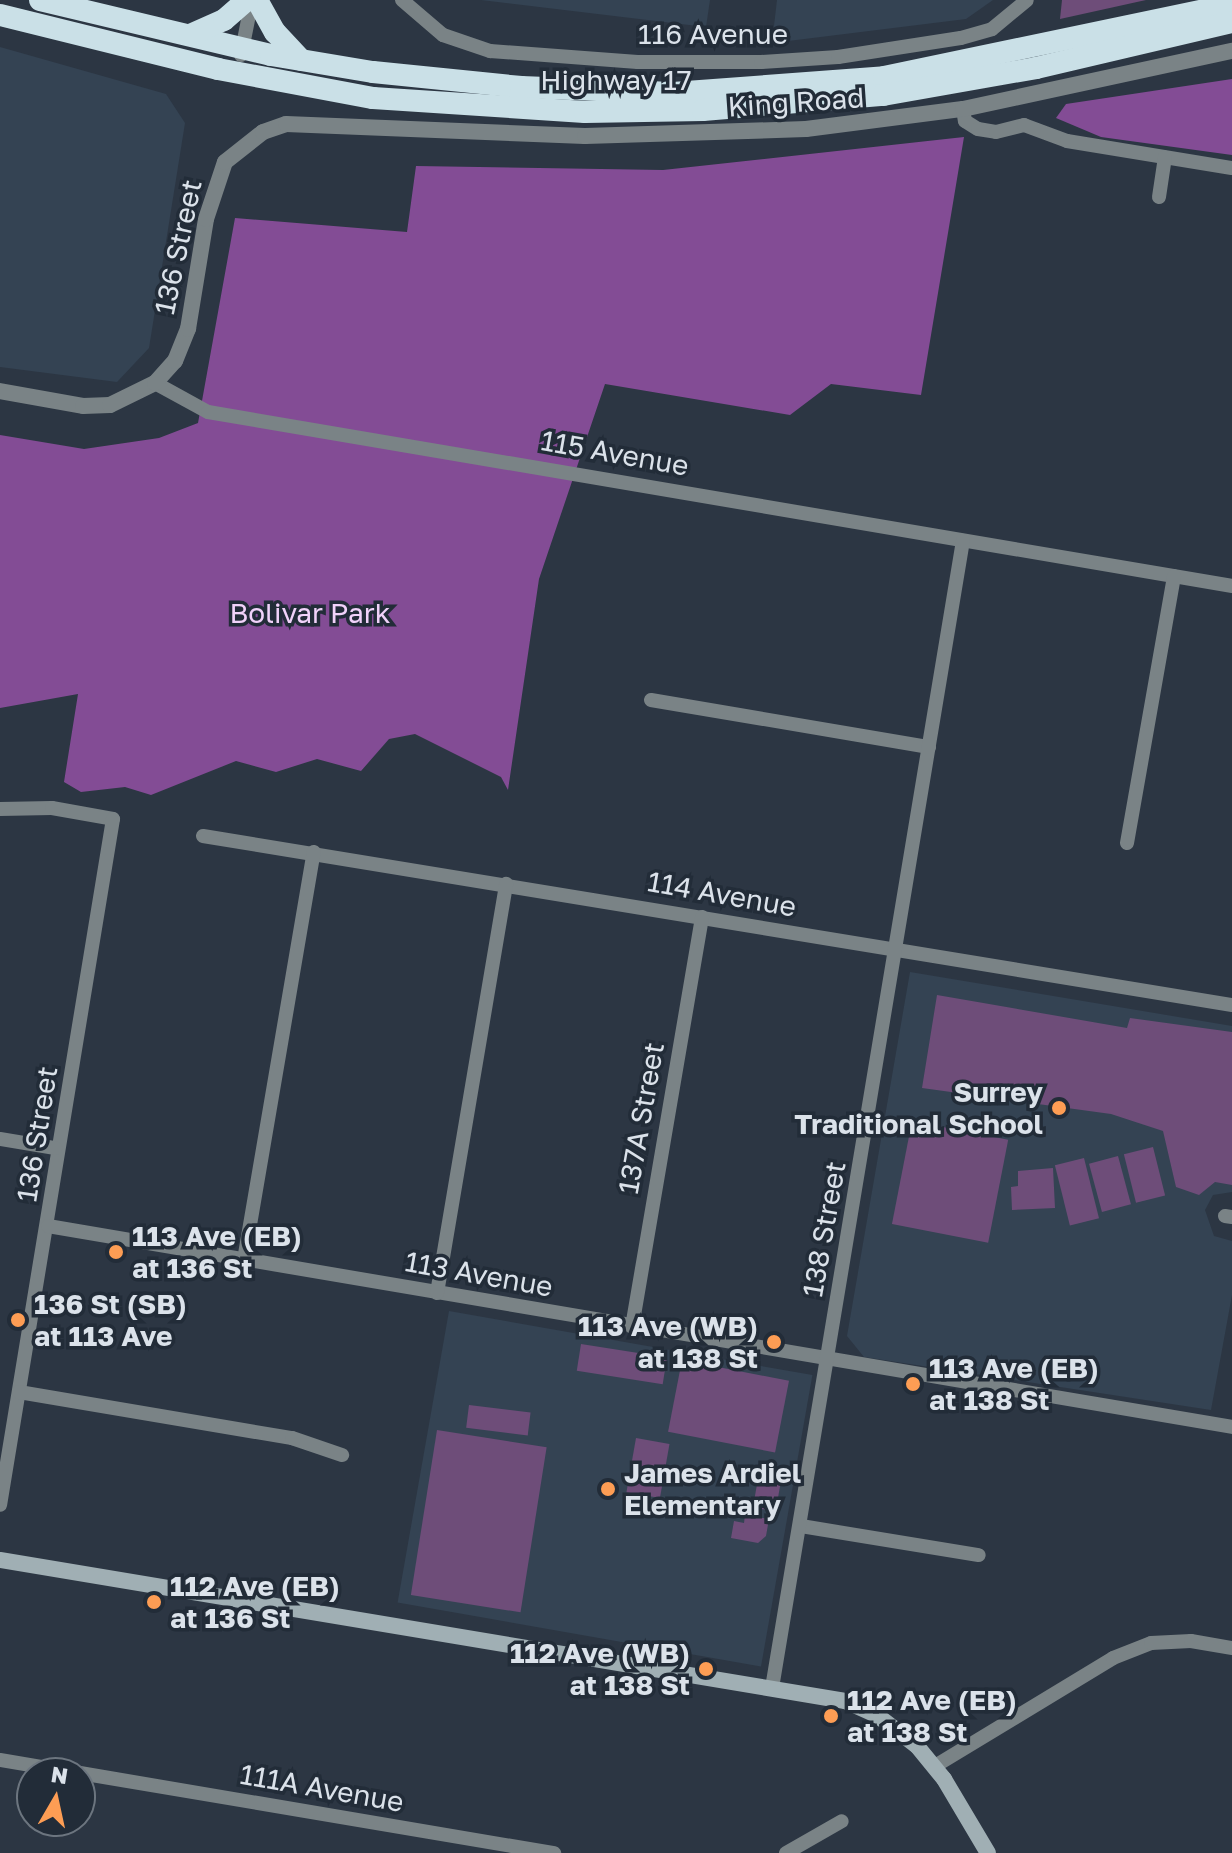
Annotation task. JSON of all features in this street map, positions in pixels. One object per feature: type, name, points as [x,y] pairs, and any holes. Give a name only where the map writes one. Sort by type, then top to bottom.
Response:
[{"type":"highway","name":"Highway 17","points":[[40,0],[301,60],[521,87],[735,91],[952,66],[1232,4]]},
{"type":"highway","points":[[190,35],[224,20],[252,0],[275,32],[301,60]]},
{"type":"highway","name":"Highway 17","points":[[0,15],[238,73],[373,98],[472,107],[703,110],[805,104],[942,85],[1232,22]]},
{"type":"main road","points":[[0,1560],[845,1701],[902,1731],[935,1766],[988,1853]]},
{"type":"street","points":[[238,73],[252,0]]},
{"type":"street","name":"116 Avenue","points":[[402,0],[443,35],[490,51],[638,62],[761,62],[838,57],[961,38],[992,29],[1027,0]]},
{"type":"street","name":"King Road","points":[[263,132],[311,122],[585,136],[706,135],[822,127],[963,109],[1232,51]]},
{"type":"street","points":[[963,109],[965,121],[978,129],[996,132],[1024,125],[1067,141],[1232,168]]},
{"type":"street","name":"136 Street","points":[[155,383],[175,361],[188,329],[214,185],[225,162],[263,132]]},
{"type":"street","points":[[1159,197],[1165,157]]},
{"type":"street","points":[[0,391],[83,406],[110,405],[155,383]]},
{"type":"street","name":"115 Avenue","points":[[155,383],[208,412],[1232,586]]},
{"type":"street","name":"138 Street","points":[[772,1688],[963,541]]},
{"type":"street","points":[[1127,843],[1174,576]]},
{"type":"street","points":[[651,700],[929,747]]},
{"type":"street","name":"136 Street","points":[[0,809],[43,807],[113,819],[74,1068],[55,1148],[60,1156],[0,1505]]},
{"type":"street","name":"114 Avenue","points":[[203,836],[1232,1005]]},
{"type":"street","points":[[244,1260],[314,852]]},
{"type":"street","points":[[437,1293],[506,884]]},
{"type":"street","name":"137A Street","points":[[632,1327],[702,917]]},
{"type":"street","points":[[0,1139],[55,1148]]},
{"type":"street","name":"113 Avenue","points":[[48,1226],[827,1361],[1232,1427]]},
{"type":"street","points":[[19,1392],[292,1438],[342,1455]]},
{"type":"street","points":[[801,1526],[979,1555]]},
{"type":"street","points":[[935,1766],[1113,1658],[1151,1643],[1191,1641],[1232,1648]]},
{"type":"street","name":"111A Avenue","points":[[96,1776],[554,1853]]},
{"type":"street","points":[[786,1853],[842,1821]]},
{"type":"shaded area","points":[[481,0],[710,0],[706,27]]},
{"type":"shaded area","points":[[777,0],[993,0],[966,19],[772,43]]},
{"type":"shaded area","points":[[1062,0],[1146,0],[1060,19]]},
{"type":"shaded area","points":[[0,47],[166,94],[185,123],[149,348],[117,382],[0,367]]},
{"type":"shaded area","name":"Surrey Traditional School","points":[[910,972],[1232,1026],[1232,1192],[1213,1195],[1205,1210],[1214,1236],[1232,1241],[1232,1295],[1211,1410],[864,1357],[847,1336]]},
{"type":"shaded area","points":[[937,995],[1127,1028],[1130,1018],[1232,1032],[1232,1185],[1215,1182],[1199,1195],[1176,1187],[1163,1131],[1111,1114],[922,1088]]},
{"type":"shaded area","points":[[912,1121],[1008,1140],[988,1243],[892,1224]]},
{"type":"shaded area","points":[[1153,1147],[1165,1196],[1136,1203],[1124,1154]]},
{"type":"shaded area","points":[[1118,1156],[1131,1204],[1102,1212],[1089,1164]]},
{"type":"shaded area","points":[[1084,1158],[1099,1218],[1070,1225],[1055,1165]]},
{"type":"shaded area","points":[[1053,1168],[1055,1208],[1012,1210],[1011,1187],[1018,1186],[1018,1171]]},
{"type":"shaded area","name":"James Ardiel Elementary","points":[[449,1311],[812,1375],[761,1667],[398,1603]]},
{"type":"shaded area","points":[[581,1344],[667,1358],[663,1384],[577,1371]]},
{"type":"shaded area","points":[[682,1360],[789,1381],[775,1452],[668,1432]]},
{"type":"shaded area","points":[[469,1405],[531,1413],[528,1435],[466,1428]]},
{"type":"shaded area","points":[[437,1430],[547,1447],[521,1612],[411,1595]]},
{"type":"shaded area","points":[[636,1438],[669,1444],[660,1498],[626,1492]]},
{"type":"shaded area","points":[[759,1473],[782,1477],[776,1511],[753,1507]]},
{"type":"shaded area","points":[[745,1515],[769,1519],[766,1536],[758,1543],[731,1538],[734,1521],[744,1523]]},
{"type":"green space","points":[[1232,79],[1232,155],[1101,137],[1056,118],[1066,104]]},
{"type":"green space","name":"Bolivar Park","points":[[964,137],[921,395],[831,384],[790,415],[605,384],[539,579],[508,790],[501,777],[415,734],[389,739],[361,771],[317,759],[276,772],[236,761],[151,795],[125,787],[81,792],[64,782],[78,694],[0,708],[0,435],[84,449],[159,438],[198,423],[235,218],[407,232],[416,166],[663,170]]},
{"type":"place","name":"Surrey Traditional School","points":[[1059,1108]]},
{"type":"place","name":"113 Ave (EB) at 136 St","points":[[116,1252]]},
{"type":"place","name":"136 St (SB) at 113 Ave","points":[[18,1320]]},
{"type":"place","name":"113 Ave (WB) at 138 St","points":[[774,1342]]},
{"type":"place","name":"113 Ave (EB) at 138 St","points":[[913,1384]]},
{"type":"place","name":"James Ardiel Elementary","points":[[608,1489]]},
{"type":"place","name":"112 Ave (EB) at 136 St","points":[[154,1602]]},
{"type":"place","name":"112 Ave (WB) at 138 St","points":[[706,1669]]},
{"type":"place","name":"112 Ave (EB) at 138 St","points":[[831,1716]]}]
